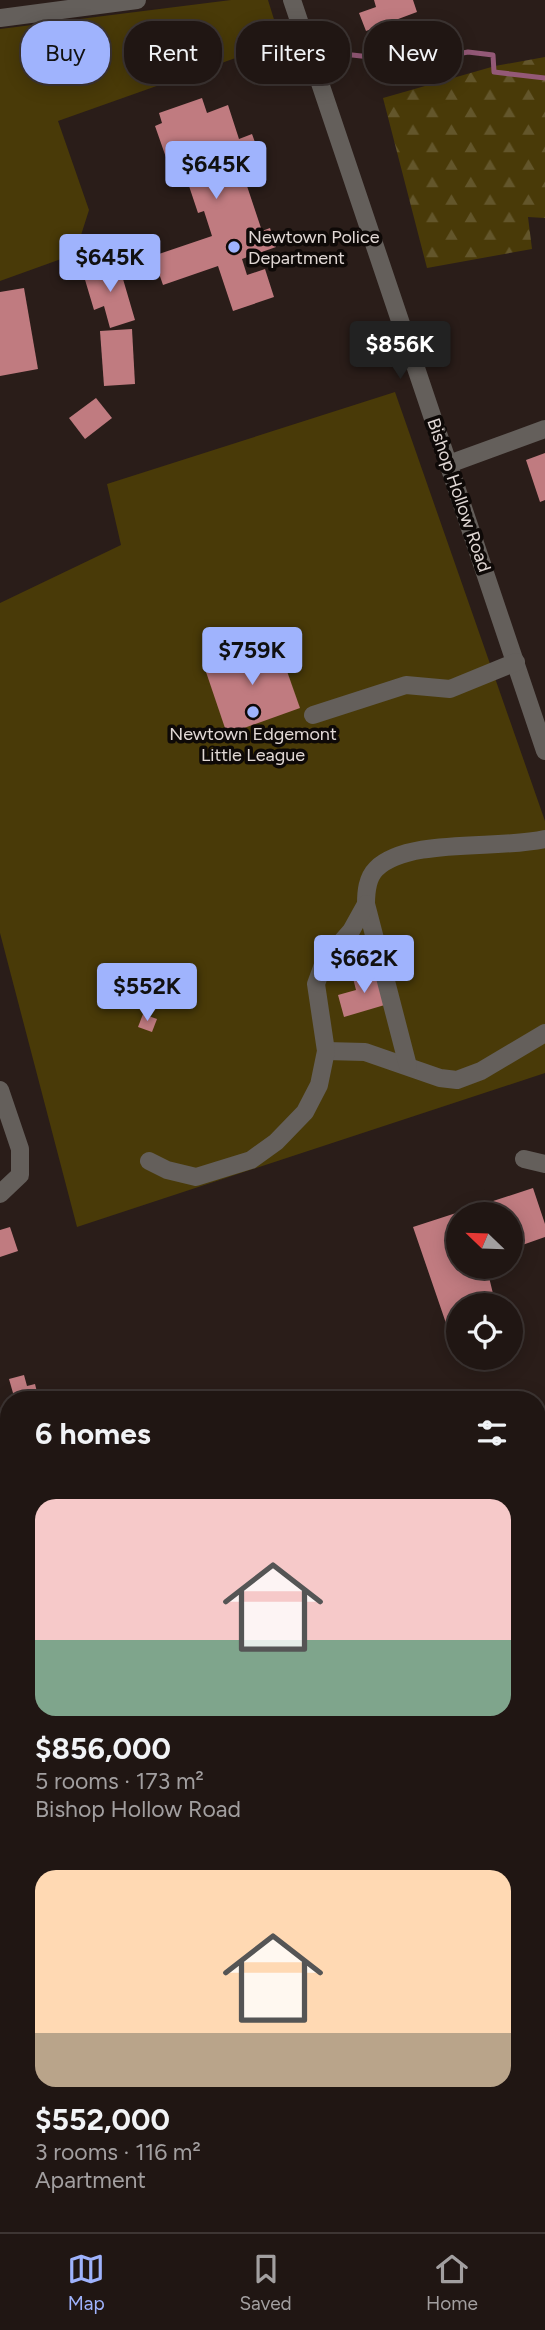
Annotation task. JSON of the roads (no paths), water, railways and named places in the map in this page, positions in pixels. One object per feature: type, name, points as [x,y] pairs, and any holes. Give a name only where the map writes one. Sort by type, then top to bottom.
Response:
[{"type":"street","points":[[0,18],[137,0]]},
{"type":"street","name":"Bishop Hollow Road","points":[[292,0],[545,751]]},
{"type":"street","points":[[449,464],[545,429]]},
{"type":"street","points":[[313,715],[404,681],[456,695],[516,662]]},
{"type":"street","points":[[408,1066],[366,904],[366,888],[374,870],[393,857],[435,848],[525,844],[545,839]]},
{"type":"street","points":[[149,1161],[167,1170],[196,1177],[251,1160],[276,1142],[305,1112],[319,1084],[326,1051],[316,984],[324,962],[351,931],[366,904]]},
{"type":"street","points":[[326,1051],[365,1052],[440,1078],[457,1080],[481,1071],[545,1033]]},
{"type":"street","points":[[0,1090],[20,1149],[20,1175],[0,1194]]},
{"type":"street","points":[[524,1159],[545,1164]]},
{"type":"waterway","points":[[350,55],[416,62],[468,52],[493,55],[494,72],[545,78]]},
{"type":"place","name":"Newtown Police Department","points":[[234,247]]},
{"type":"place","name":"Newtown Edgemont Little League","points":[[253,712]]}]
